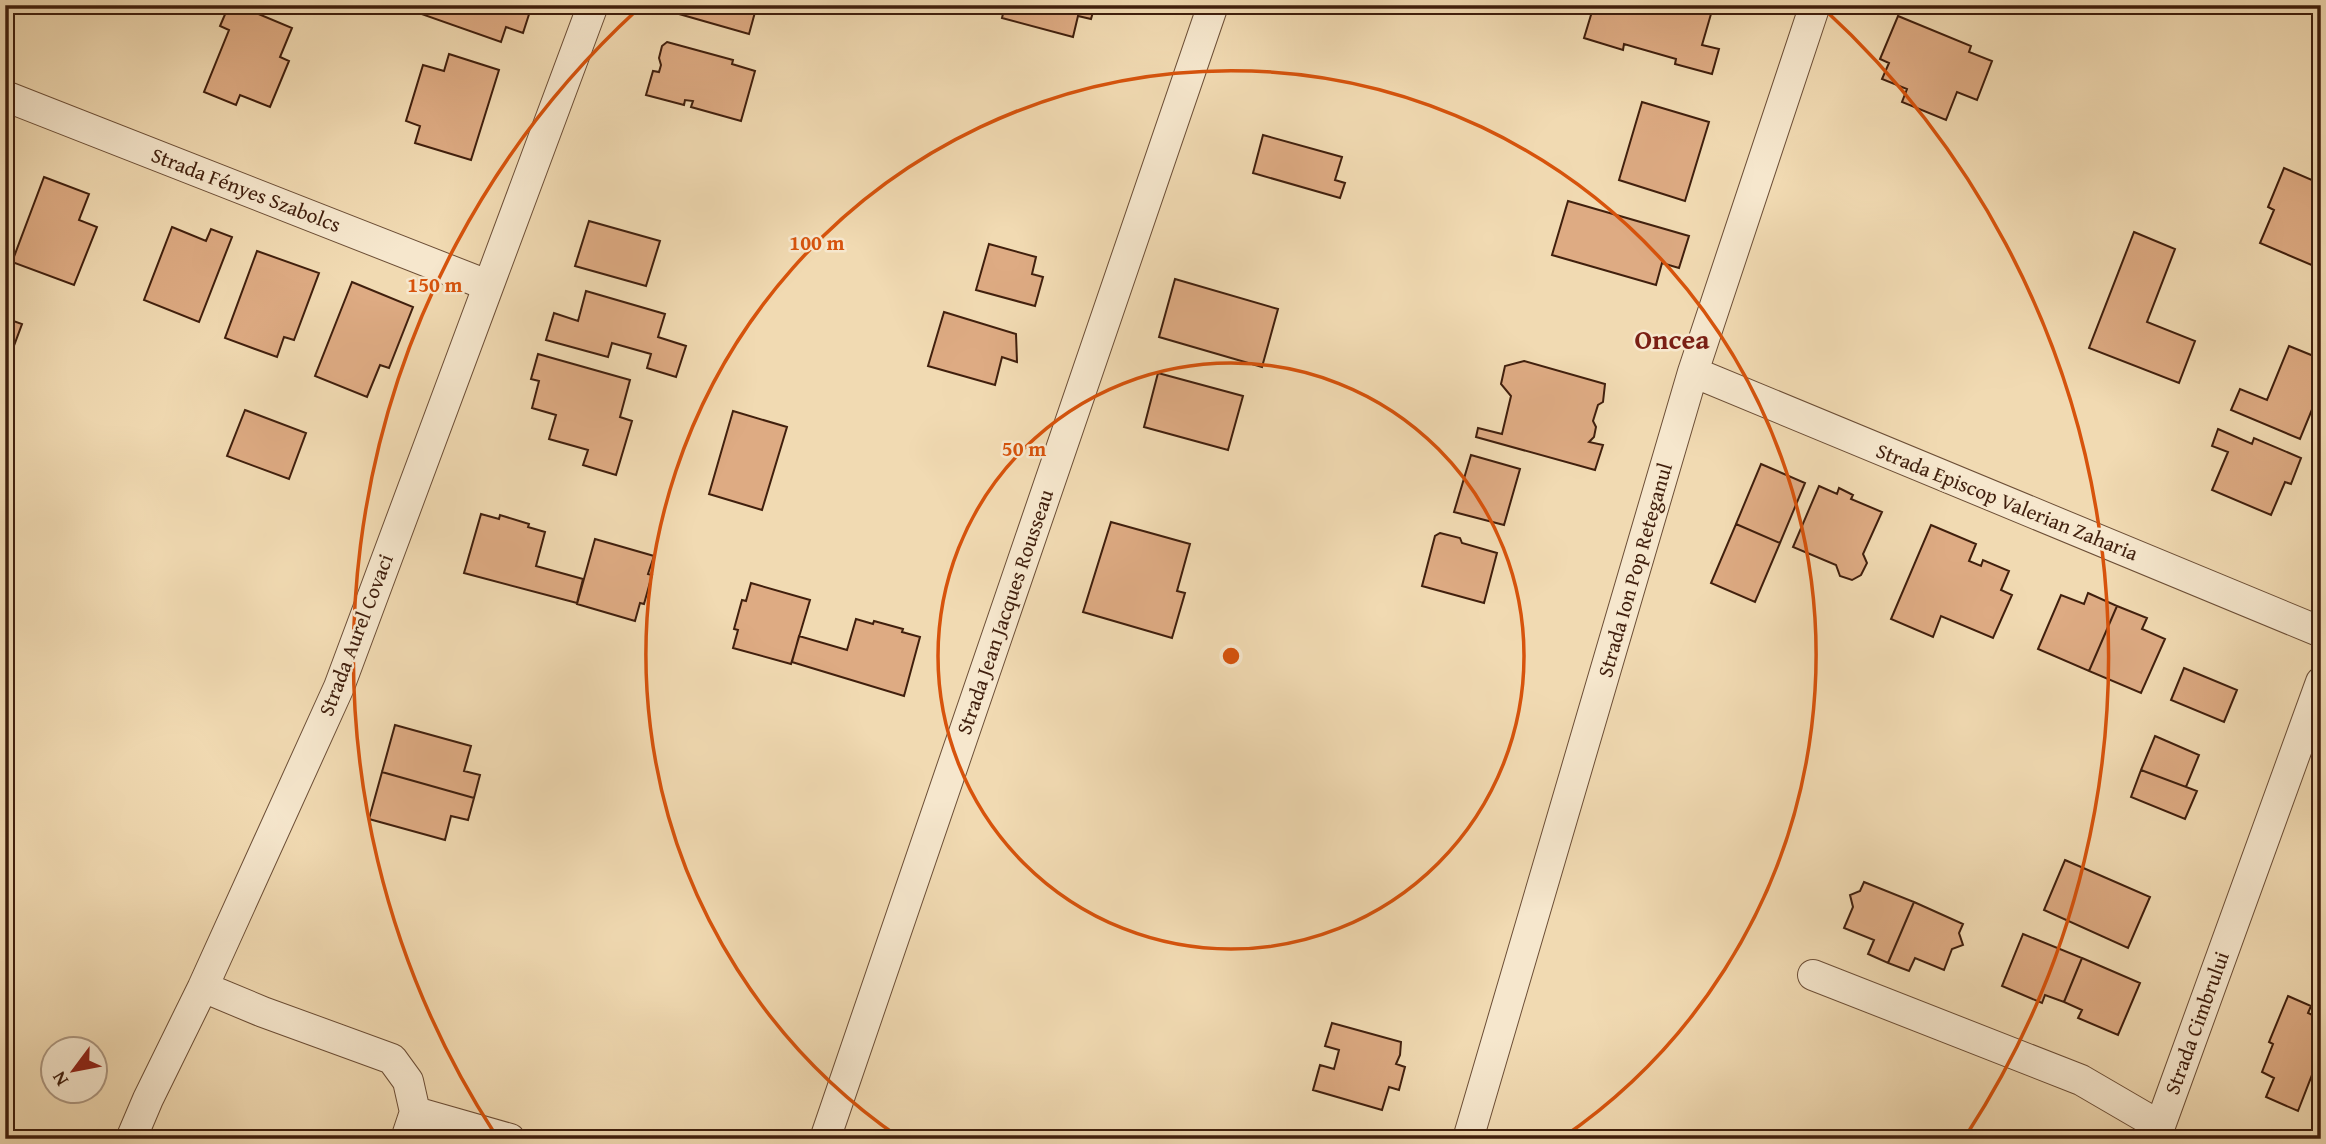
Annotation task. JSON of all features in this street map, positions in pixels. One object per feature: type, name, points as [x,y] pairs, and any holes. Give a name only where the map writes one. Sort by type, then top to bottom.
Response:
[{"type":"street","name":"Strada Aurel Covaci","points":[[131,1139],[339,687],[593,5]]},
{"type":"street","name":"Strada Jean Jacques Rousseau","points":[[825,1139],[1213,5]]},
{"type":"street","name":"Strada Ion Pop Reteganul","points":[[1468,1139],[1693,372],[1815,5]]},
{"type":"street","name":"Strada Fényes Szabolcs","points":[[5,96],[487,285]]},
{"type":"street","name":"Strada Episcop Valerian Zaharia","points":[[1693,372],[2321,632]]},
{"type":"street","name":"Strada Cimbrului","points":[[1813,975],[2081,1080],[2158,1132],[2321,682]]},
{"type":"street","points":[[203,987],[391,1059],[408,1081],[411,1125],[510,1139]]},
{"type":"building","points":[[229,5],[237,5],[292,28],[280,57],[289,61],[270,107],[240,95],[236,105],[204,92],[229,30],[220,26]]},
{"type":"building","points":[[412,5],[532,5],[523,33],[506,27],[501,42],[410,10]]},
{"type":"building","points":[[674,5],[757,5],[749,34],[672,12]]},
{"type":"building","points":[[1005,5],[1095,5],[1091,19],[1078,16],[1073,37],[1002,18]]},
{"type":"building","points":[[1594,5],[1680,5],[1711,14],[1702,45],[1719,49],[1712,74],[1675,64],[1676,59],[1624,44],[1623,50],[1584,38]]},
{"type":"building","points":[[1898,16],[1971,46],[1969,52],[1992,61],[1977,100],[1957,92],[1946,120],[1902,102],[1907,89],[1882,79],[1889,63],[1880,59]]},
{"type":"building","points":[[667,42],[733,60],[732,64],[755,71],[741,121],[691,107],[693,101],[685,100],[684,105],[646,95],[653,71],[659,72],[662,46]]},
{"type":"building","points":[[449,54],[499,70],[471,160],[415,143],[420,126],[406,121],[423,65],[444,71]]},
{"type":"building","points":[[1642,102],[1709,122],[1685,201],[1619,180]]},
{"type":"building","points":[[1263,135],[1342,157],[1335,180],[1345,183],[1340,198],[1253,173]]},
{"type":"building","points":[[2284,168],[2321,186],[2321,269],[2260,243],[2274,210],[2268,207]]},
{"type":"building","points":[[44,177],[89,194],[79,220],[97,227],[74,285],[12,262]]},
{"type":"building","points":[[1568,201],[1689,236],[1679,268],[1662,263],[1656,285],[1552,255]]},
{"type":"building","points":[[589,221],[660,241],[646,286],[575,266]]},
{"type":"building","points":[[172,227],[206,241],[211,229],[232,237],[199,322],[144,300]]},
{"type":"building","points":[[2134,232],[2175,249],[2147,322],[2195,341],[2179,383],[2089,348]]},
{"type":"building","points":[[989,244],[1036,257],[1032,274],[1043,277],[1035,306],[976,290]]},
{"type":"building","points":[[257,251],[319,273],[294,340],[284,337],[277,357],[225,338]]},
{"type":"building","points":[[1175,279],[1278,309],[1262,367],[1159,337]]},
{"type":"building","points":[[352,282],[413,307],[389,368],[380,365],[367,397],[315,376]]},
{"type":"building","points":[[586,291],[665,314],[658,337],[686,346],[676,377],[647,368],[651,354],[612,343],[608,357],[546,340],[554,313],[578,321]]},
{"type":"building","points":[[944,312],[1016,334],[1017,362],[1002,357],[995,385],[928,366]]},
{"type":"building","points":[[5,318],[22,324],[12,351],[5,349]]},
{"type":"building","points":[[2289,346],[2321,359],[2321,410],[2313,407],[2300,439],[2231,410],[2240,389],[2267,400]]},
{"type":"building","points":[[538,354],[630,380],[620,417],[632,421],[616,475],[583,465],[588,450],[549,439],[556,415],[532,408],[539,381],[531,379]]},
{"type":"building","points":[[1524,361],[1605,384],[1603,402],[1598,405],[1593,421],[1596,427],[1594,437],[1589,442],[1603,445],[1595,470],[1476,437],[1478,428],[1502,434],[1511,396],[1501,384],[1505,366]]},
{"type":"building","points":[[1158,373],[1243,396],[1228,450],[1144,427]]},
{"type":"building","points":[[245,410],[306,433],[289,479],[227,456]]},
{"type":"building","points":[[733,411],[787,427],[762,510],[709,494]]},
{"type":"building","points":[[2218,429],[2252,444],[2254,438],[2301,458],[2291,484],[2285,482],[2271,515],[2212,490],[2228,452],[2212,446]]},
{"type":"building","points":[[1471,455],[1520,469],[1504,525],[1454,512]]},
{"type":"building","points":[[1761,464],[1805,483],[1780,543],[1736,524]]},
{"type":"building","points":[[1819,486],[1837,494],[1839,488],[1853,495],[1851,499],[1882,512],[1863,554],[1867,563],[1861,575],[1852,580],[1840,576],[1836,565],[1793,547]]},
{"type":"building","points":[[481,514],[499,519],[500,515],[545,532],[536,566],[583,579],[577,603],[464,573]]},
{"type":"building","points":[[1111,522],[1190,544],[1177,591],[1185,593],[1172,638],[1083,612]]},
{"type":"building","points":[[1736,524],[1780,543],[1755,602],[1711,583]]},
{"type":"building","points":[[1931,525],[1976,544],[1969,561],[1981,566],[1983,560],[2009,571],[2001,590],[2012,595],[1993,638],[1941,616],[1933,637],[1891,619]]},
{"type":"building","points":[[1440,533],[1460,538],[1462,543],[1497,553],[1484,603],[1422,586],[1435,536]]},
{"type":"building","points":[[595,539],[654,556],[648,574],[652,575],[644,604],[640,603],[635,621],[577,604]]},
{"type":"building","points":[[751,583],[810,600],[791,664],[733,648],[738,630],[734,629],[742,600],[746,601]]},
{"type":"building","points":[[2088,593],[2117,606],[2089,671],[2038,649],[2061,595],[2084,604]]},
{"type":"building","points":[[2117,606],[2147,618],[2142,629],[2165,639],[2141,693],[2089,671]]},
{"type":"building","points":[[856,619],[903,629],[902,632],[920,637],[904,696],[792,662],[799,636],[847,650]]},
{"type":"building","points":[[2184,668],[2237,690],[2224,722],[2171,700]]},
{"type":"building","points":[[395,725],[471,746],[464,771],[480,775],[474,798],[382,772]]},
{"type":"building","points":[[2155,736],[2199,755],[2186,787],[2141,770]]},
{"type":"building","points":[[2141,770],[2197,791],[2185,819],[2131,797]]},
{"type":"building","points":[[382,772],[474,798],[468,820],[451,816],[445,840],[369,819]]},
{"type":"building","points":[[2065,860],[2150,897],[2128,948],[2044,910]]},
{"type":"building","points":[[1864,882],[1914,902],[1888,963],[1868,954],[1874,940],[1844,928],[1853,907],[1850,895],[1860,891]]},
{"type":"building","points":[[1914,902],[1963,924],[1959,933],[1963,945],[1952,949],[1944,970],[1915,958],[1909,971],[1888,963]]},
{"type":"building","points":[[2023,934],[2082,958],[2064,1002],[2045,995],[2042,1003],[2002,986]]},
{"type":"building","points":[[2082,958],[2140,983],[2118,1035],[2078,1018],[2082,1010],[2064,1002]]},
{"type":"building","points":[[2288,996],[2311,1006],[2308,1013],[2321,1019],[2321,1055],[2318,1061],[2321,1062],[2321,1067],[2316,1077],[2312,1075],[2298,1111],[2266,1097],[2274,1078],[2262,1072],[2273,1044],[2269,1042]]},
{"type":"building","points":[[1332,1023],[1401,1042],[1396,1064],[1405,1067],[1399,1090],[1389,1087],[1382,1110],[1313,1090],[1320,1065],[1334,1069],[1339,1050],[1325,1046]]},
{"type":"district","name":"Oncea","points":[[1672,339]]}]
